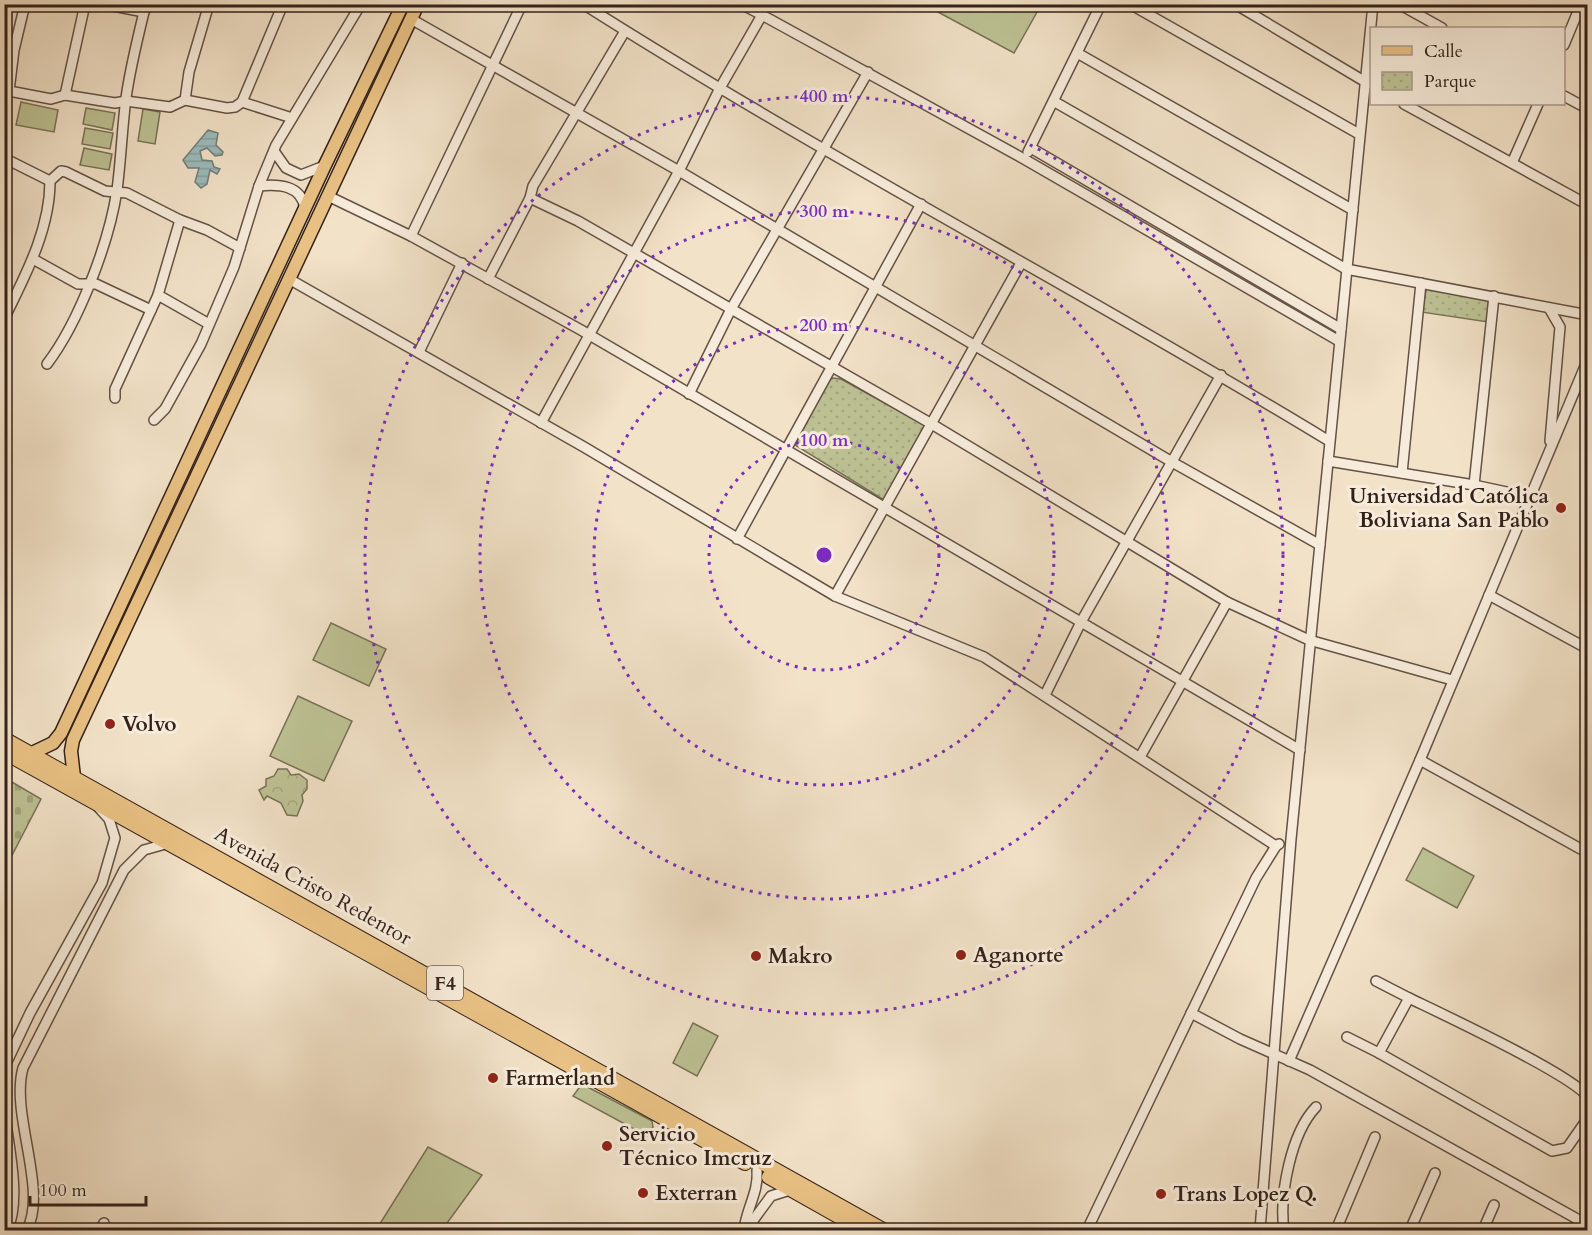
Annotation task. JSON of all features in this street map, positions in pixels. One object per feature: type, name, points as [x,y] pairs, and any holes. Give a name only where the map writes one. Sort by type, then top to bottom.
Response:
[{"type":"highway","name":"Avenida Cristo Redentor","points":[[4,739],[884,1230]]},
{"type":"highway","name":"Avenida Cristo Redentor","points":[[4,752],[172,843],[863,1230]]},
{"type":"main road","points":[[30,754],[53,743],[61,733],[325,165],[403,4]]},
{"type":"main road","points":[[74,777],[71,751],[73,740],[418,4]]},
{"type":"main road","points":[[347,120],[361,128]]},
{"type":"main road","points":[[281,260],[292,273]]},
{"type":"main road","points":[[185,467],[198,472]]},
{"type":"main road","points":[[61,733],[73,740]]},
{"type":"street","points":[[25,4],[7,92],[54,99],[65,95],[115,103],[126,101],[170,107],[185,100],[227,108],[235,107],[242,102],[283,4]]},
{"type":"street","points":[[65,95],[85,4]]},
{"type":"street","points":[[47,364],[58,348],[89,285],[108,227],[117,191],[126,101],[146,8],[103,4]]},
{"type":"street","points":[[154,420],[165,409],[209,324],[240,248],[259,186],[274,151],[361,4]]},
{"type":"street","points":[[411,236],[522,4]]},
{"type":"street","points":[[584,4],[720,88],[1021,263],[1221,375],[1329,441]]},
{"type":"street","points":[[741,4],[1024,159],[1339,341]]},
{"type":"street","points":[[1024,159],[1079,54],[1101,4]]},
{"type":"street","points":[[1130,4],[1359,134]]},
{"type":"street","points":[[1235,4],[1369,84]]},
{"type":"street","points":[[1372,27],[1373,4]]},
{"type":"street","points":[[1399,4],[1440,27]]},
{"type":"street","points":[[1565,41],[1582,10],[1569,4]]},
{"type":"street","points":[[185,100],[187,82],[206,5]]},
{"type":"street","points":[[541,423],[680,171],[720,88],[762,15]]},
{"type":"street","points":[[411,19],[576,115],[680,171],[874,288],[976,344],[1172,462],[1320,545]]},
{"type":"street","points":[[488,279],[530,198],[533,186],[565,129],[576,115],[626,31]]},
{"type":"street","points":[[1079,54],[1353,210]]},
{"type":"street","points":[[1260,1230],[1276,1055],[1291,840],[1359,134],[1369,84],[1370,64]]},
{"type":"street","points":[[689,394],[731,309],[868,72]]},
{"type":"street","points":[[1565,97],[1587,109]]},
{"type":"street","points":[[242,102],[292,118]]},
{"type":"street","points":[[1055,102],[1346,269],[1587,315]]},
{"type":"street","points":[[1406,105],[1587,205]]},
{"type":"street","points":[[1512,163],[1538,105]]},
{"type":"street","points":[[1031,148],[1341,328]]},
{"type":"street","points":[[274,151],[286,168],[301,176],[325,165]]},
{"type":"street","points":[[4,158],[50,181]]},
{"type":"street","points":[[4,319],[33,259],[50,202],[50,181],[61,171],[105,191],[127,193],[240,248]]},
{"type":"street","points":[[259,186],[275,184],[290,187],[303,199],[305,208]]},
{"type":"street","points":[[328,196],[462,263],[589,335],[1300,750]]},
{"type":"street","points":[[530,198],[578,220],[930,423],[1227,602],[1310,640],[1452,680]]},
{"type":"street","points":[[737,539],[921,204]]},
{"type":"street","points":[[115,398],[115,389],[158,295],[180,220]]},
{"type":"street","points":[[33,259],[78,284],[96,284],[151,310]]},
{"type":"street","points":[[418,352],[462,263]]},
{"type":"street","points":[[836,596],[930,423],[1021,263]]},
{"type":"street","points":[[292,273],[418,352],[836,596],[984,657],[1276,846]]},
{"type":"street","points":[[1402,473],[1421,283]]},
{"type":"street","points":[[158,295],[209,324]]},
{"type":"street","points":[[1474,485],[1494,296]]},
{"type":"street","points":[[1549,308],[1560,327],[1550,450]]},
{"type":"street","points":[[1289,1060],[1420,760],[1587,359]]},
{"type":"street","points":[[1045,695],[1081,622],[1221,375]]},
{"type":"street","points":[[1328,461],[1474,485],[1530,497]]},
{"type":"street","points":[[1489,595],[1587,650]]},
{"type":"street","points":[[1140,757],[1227,602]]},
{"type":"street","points":[[1420,760],[1587,853]]},
{"type":"street","points":[[4,1068],[30,1013],[102,883],[115,838],[109,819],[91,799]]},
{"type":"street","points":[[1087,1230],[1256,878],[1276,846],[1291,840]]},
{"type":"street","points":[[27,1230],[33,1201],[21,1077],[124,870],[136,856],[152,846],[172,843]]},
{"type":"street","points":[[102,883],[104,893],[115,889]]},
{"type":"street","points":[[91,905],[100,903],[104,910]]},
{"type":"street","points":[[1376,981],[1552,1072],[1582,1090],[1587,1097]]},
{"type":"street","points":[[1379,1053],[1409,998]]},
{"type":"street","points":[[30,1013],[47,1021]]},
{"type":"street","points":[[1191,1013],[1289,1060],[1587,1225]]},
{"type":"street","points":[[1347,1037],[1552,1151],[1568,1148],[1583,1136],[1587,1118]]},
{"type":"street","points":[[1284,1230],[1288,1166],[1309,1115],[1316,1107]]},
{"type":"street","points":[[4,1110],[14,1200],[13,1221],[8,1230]]},
{"type":"street","points":[[1336,1230],[1375,1137]]},
{"type":"street","points":[[745,1230],[745,1218],[759,1183],[757,1170]]},
{"type":"street","points":[[1410,1230],[1435,1173]]},
{"type":"street","points":[[745,1230],[771,1196],[790,1190]]},
{"type":"street","points":[[1483,1230],[1494,1205]]},
{"type":"green space","points":[[925,5],[1041,5],[1014,53]]},
{"type":"green space","points":[[21,102],[58,110],[54,132],[16,125]]},
{"type":"green space","points":[[86,108],[115,113],[112,130],[83,124]]},
{"type":"green space","points":[[143,109],[160,112],[155,144],[138,141]]},
{"type":"green space","points":[[85,128],[113,133],[110,149],[82,144]]},
{"type":"green space","points":[[84,148],[112,154],[109,170],[80,165]]},
{"type":"green space","points":[[1427,287],[1489,300],[1488,322],[1421,312]]},
{"type":"green space","points":[[833,378],[841,379],[926,427],[884,500],[795,445],[828,381]]},
{"type":"green space","points":[[331,623],[386,649],[369,686],[313,660]]},
{"type":"green space","points":[[298,696],[352,721],[324,781],[270,756]]},
{"type":"green space","points":[[278,769],[287,769],[291,775],[299,774],[307,780],[307,789],[302,795],[303,801],[297,816],[287,815],[281,803],[267,796],[264,800],[259,790],[266,786],[266,779],[274,776]]},
{"type":"green space","points":[[5,778],[41,799],[5,869]]},
{"type":"green space","points":[[1423,848],[1474,876],[1457,908],[1406,880]]},
{"type":"green space","points":[[693,1023],[718,1036],[697,1076],[673,1063]]},
{"type":"green space","points":[[582,1084],[652,1121],[653,1127],[647,1136],[573,1096]]},
{"type":"green space","points":[[428,1147],[482,1175],[442,1230],[376,1230]]},
{"type":"water","points":[[208,130],[218,133],[216,145],[223,152],[222,155],[215,156],[207,148],[200,151],[202,160],[212,161],[214,167],[220,169],[217,174],[210,170],[207,184],[201,188],[195,182],[199,168],[188,168],[183,160]]},
{"type":"place","name":"Universidad Católica Boliviana San Pablo","points":[[1561,508]]},
{"type":"place","name":"Volvo","points":[[110,724]]},
{"type":"place","name":"Aganorte","points":[[961,955]]},
{"type":"place","name":"Makro","points":[[756,956]]},
{"type":"place","name":"Farmerland","points":[[493,1078]]},
{"type":"place","name":"Servicio Técnico Imcruz","points":[[607,1146]]},
{"type":"place","name":"Exterran","points":[[643,1193]]},
{"type":"place","name":"Trans Lopez Q.","points":[[1161,1194]]}]
